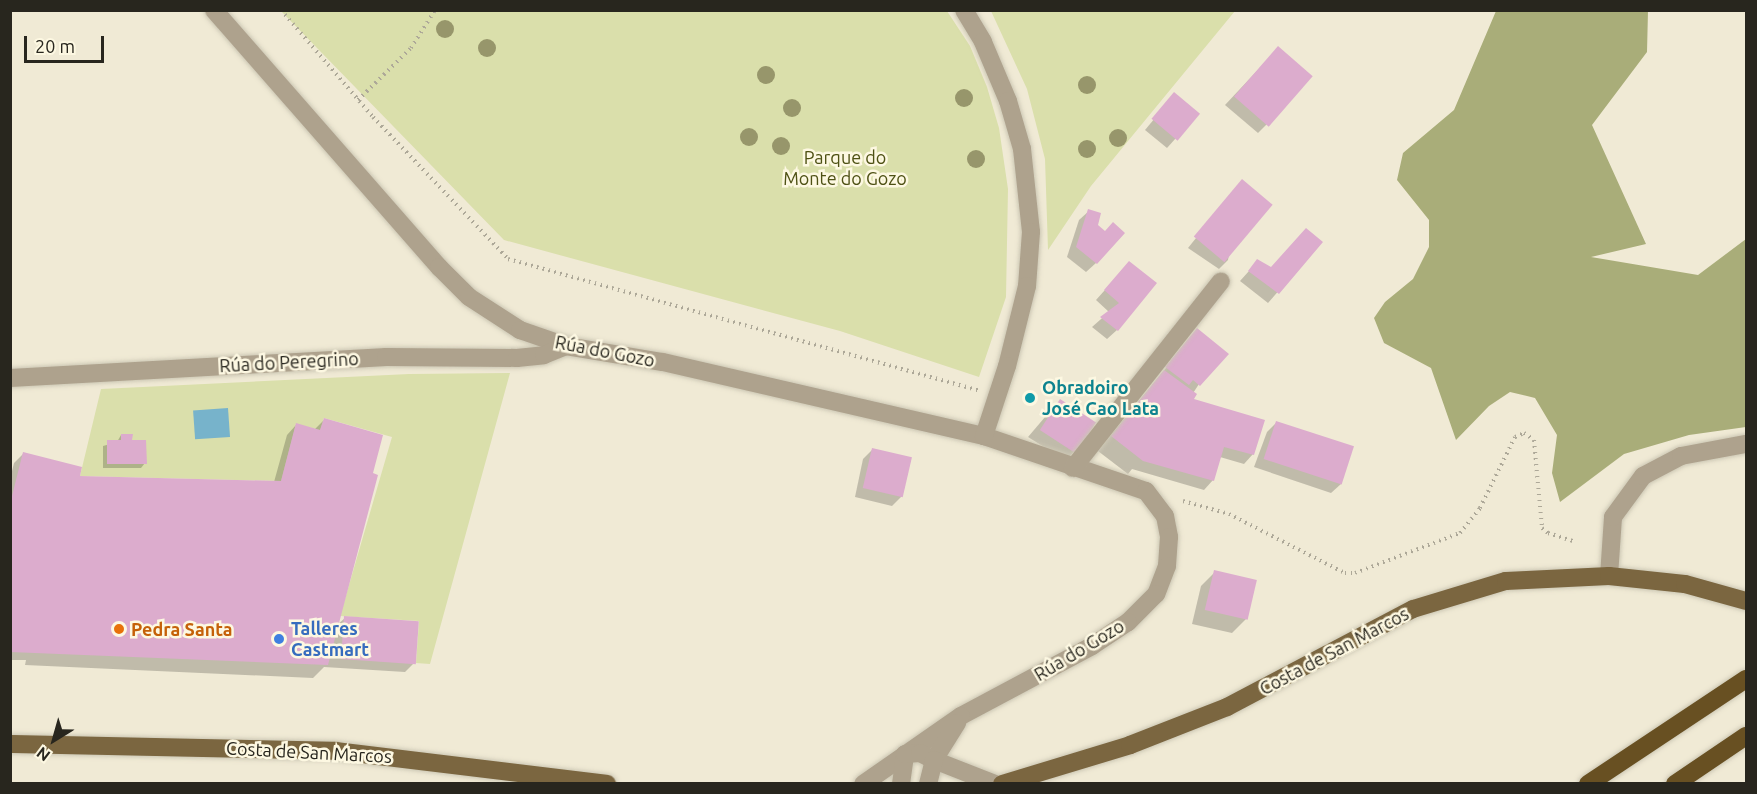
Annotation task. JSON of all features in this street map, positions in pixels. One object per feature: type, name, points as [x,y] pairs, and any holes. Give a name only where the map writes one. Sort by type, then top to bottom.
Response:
[{"type":"highway","points":[[1588,783],[1746,679]]},
{"type":"highway","points":[[1675,783],[1746,736]]},
{"type":"main road","name":"Costa de San Marcos","points":[[1002,783],[1130,745],[1227,706],[1413,609],[1506,582],[1558,576],[1609,576],[1685,584],[1746,601]]},
{"type":"main road","name":"Costa de San Marcos","points":[[10,744],[283,748],[396,756],[523,778],[607,783]]},
{"type":"street","name":"Rúa do Gozo","points":[[214,10],[469,297],[520,330],[566,346],[663,362],[984,436],[1146,491],[1165,516],[1170,537],[1167,566],[1156,594],[1128,622],[1092,646],[961,716],[863,783]]},
{"type":"street","points":[[964,10],[983,42],[1008,101],[1022,149],[1031,232],[1027,286],[984,436]]},
{"type":"street","points":[[1073,468],[1221,281]]},
{"type":"street","name":"Rúa do Peregrino","points":[[10,378],[386,357],[518,358],[544,355],[566,346]]},
{"type":"street","points":[[1609,576],[1613,517],[1643,476],[1681,456],[1746,444]]},
{"type":"street","points":[[928,783],[934,760],[961,716]]},
{"type":"street","points":[[902,783],[905,754],[920,753],[995,783]]},
{"type":"path","points":[[281,10],[358,100],[508,259],[997,396]]},
{"type":"path","points":[[358,100],[411,48],[435,10]]},
{"type":"path","points":[[1146,491],[1229,514],[1345,573],[1355,573],[1460,533],[1480,508],[1515,437],[1524,433],[1534,440],[1542,528],[1548,533],[1576,542]]},
{"type":"green space","name":"Parque do Monte do Gozo","points":[[281,11],[947,11],[970,46],[987,87],[999,128],[1008,189],[1006,297],[979,377],[840,331],[504,240]]},
{"type":"green space","points":[[991,11],[1235,11],[1091,186],[1048,250],[1045,159],[1027,89]]},
{"type":"green space","points":[[1496,11],[1648,11],[1647,52],[1592,125],[1646,244],[1591,257],[1698,275],[1746,239],[1746,427],[1689,435],[1624,454],[1560,502],[1552,473],[1557,435],[1535,398],[1510,392],[1489,406],[1456,440],[1431,368],[1384,343],[1374,318],[1385,302],[1413,279],[1429,247],[1429,220],[1397,180],[1403,153],[1454,110]]},
{"type":"green space","points":[[510,373],[430,664],[416,663],[419,621],[340,616],[392,437],[324,418],[320,430],[296,424],[281,481],[80,476],[101,389],[409,374]]},
{"type":"water","points":[[228,408],[230,437],[195,439],[193,410]]},
{"type":"building","points":[[1278,46],[1313,76],[1269,127],[1234,97]]},
{"type":"building","points":[[1174,92],[1200,114],[1178,141],[1152,119]]},
{"type":"building","points":[[1242,179],[1273,205],[1224,262],[1194,236]]},
{"type":"building","points":[[1088,209],[1101,213],[1098,225],[1105,231],[1113,222],[1125,233],[1097,264],[1076,247]]},
{"type":"building","points":[[1306,228],[1323,242],[1279,294],[1248,271],[1257,259],[1271,267]]},
{"type":"building","points":[[1129,261],[1157,283],[1118,331],[1100,317],[1119,303],[1104,290]]},
{"type":"building","points":[[1197,328],[1229,354],[1200,386],[1193,380],[1189,385],[1165,367]]},
{"type":"building","points":[[1164,370],[1197,394],[1194,399],[1265,420],[1254,455],[1224,447],[1214,481],[1143,461],[1111,436]]},
{"type":"building","points":[[1060,399],[1096,422],[1076,453],[1040,430]]},
{"type":"building","points":[[324,418],[383,435],[373,473],[378,475],[328,665],[10,652],[10,504],[23,452],[82,467],[80,476],[281,481],[296,423],[320,430]]},
{"type":"building","points":[[1276,421],[1354,446],[1342,484],[1264,459]]},
{"type":"building","points":[[121,434],[133,434],[132,440],[146,440],[147,464],[107,464],[107,440],[121,440]]},
{"type":"building","points":[[872,448],[912,457],[903,497],[863,488]]},
{"type":"building","points":[[1214,570],[1257,580],[1248,620],[1205,610]]},
{"type":"building","points":[[344,616],[419,621],[416,664],[341,659]]},
{"type":"place","name":"Obradoiro José Cao Lata","points":[[1030,398]]},
{"type":"place","name":"Pedra Santa","points":[[119,629]]},
{"type":"place","name":"Talleres Castmart","points":[[279,639]]}]
